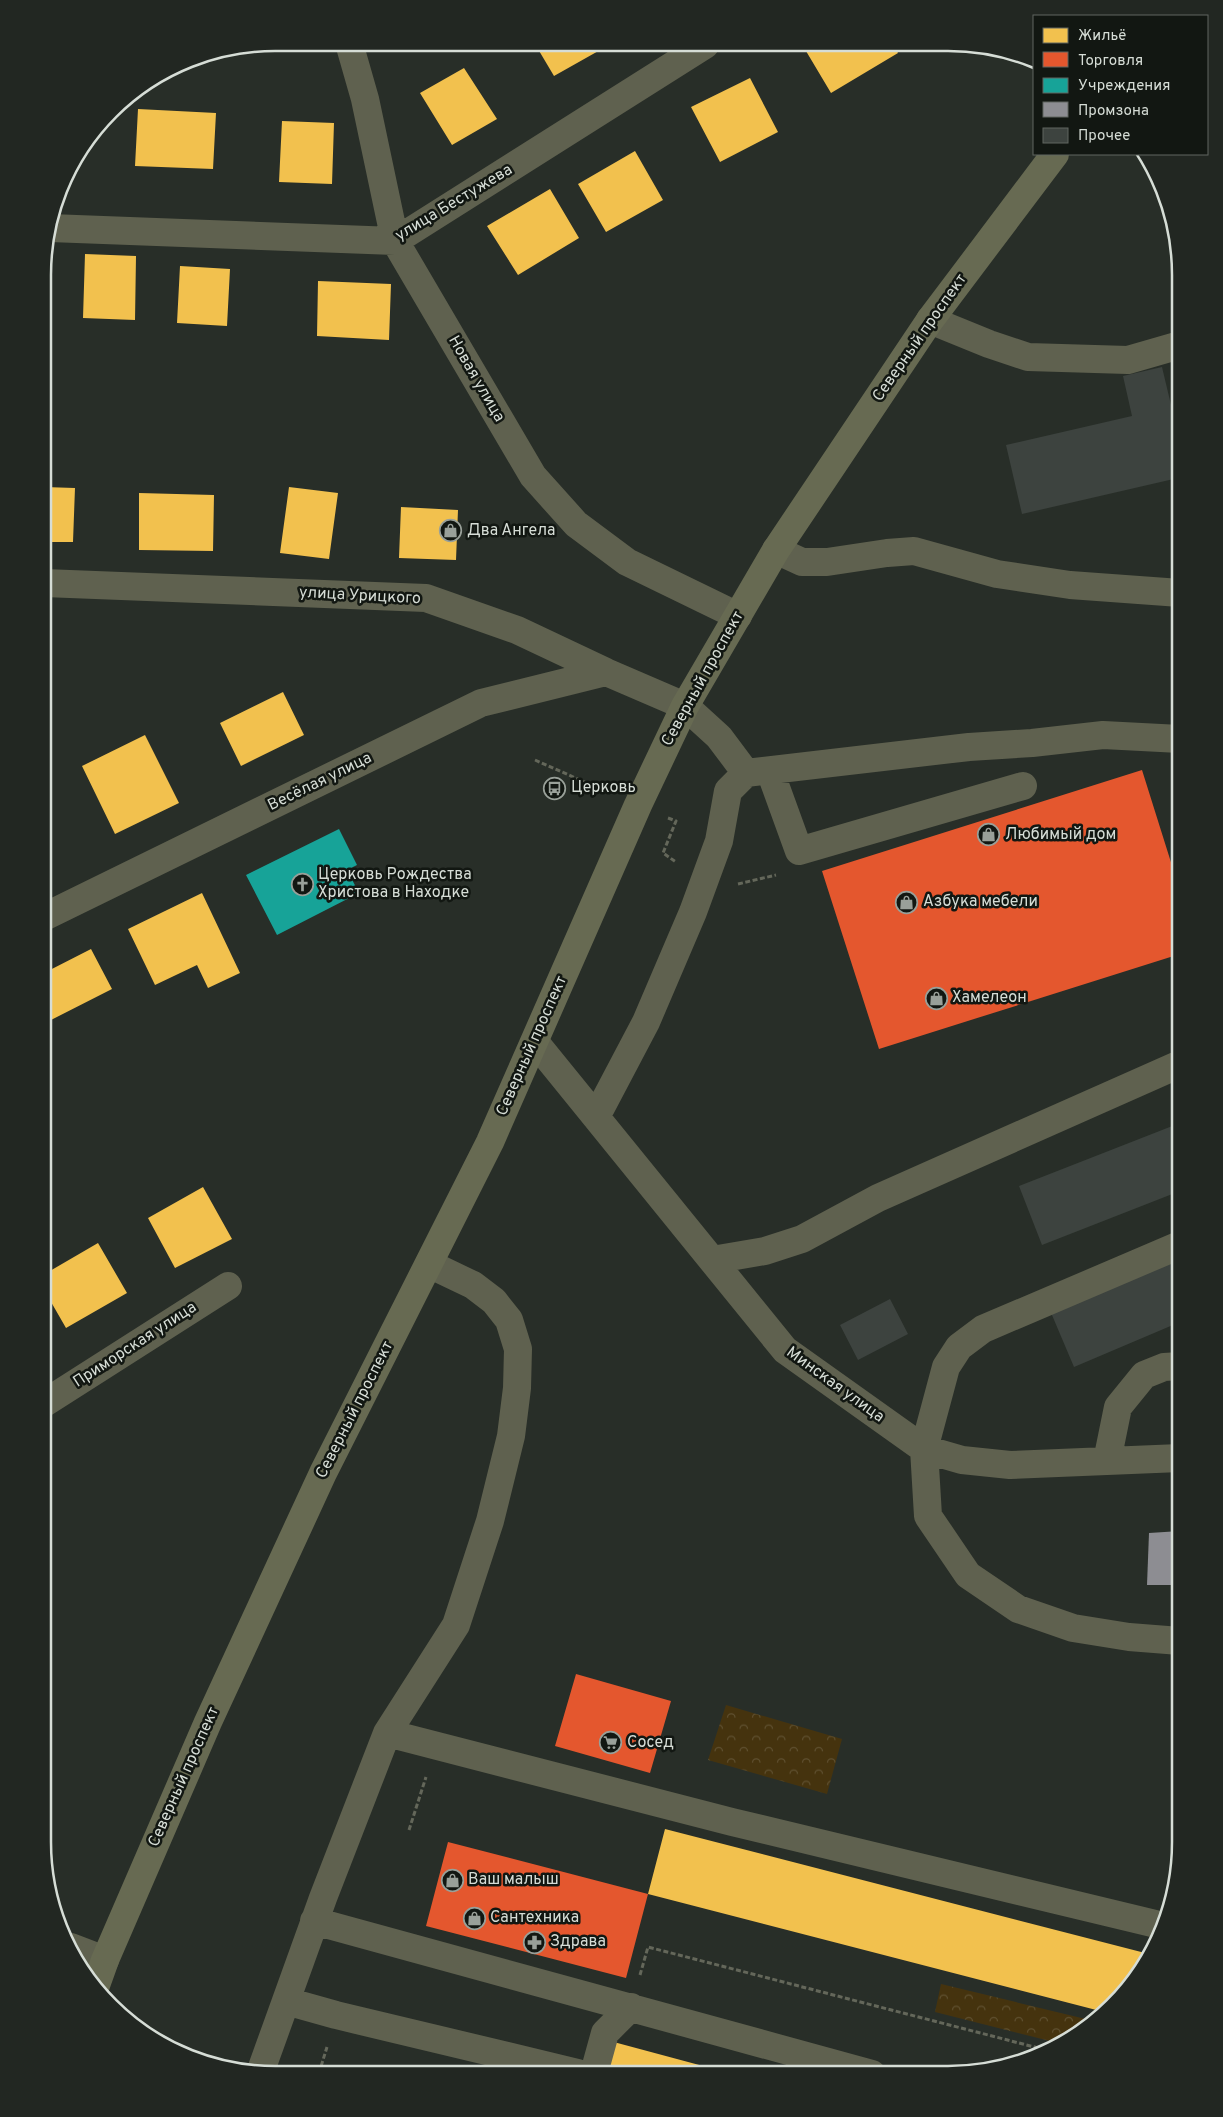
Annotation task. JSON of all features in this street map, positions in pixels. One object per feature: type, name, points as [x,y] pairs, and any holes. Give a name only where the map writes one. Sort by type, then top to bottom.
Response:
[{"type":"main road","name":"Северный проспект","points":[[98,1978],[208,1722],[290,1544],[323,1473],[490,1142],[638,805],[685,706],[776,550],[930,320],[1054,155]]},
{"type":"street","name":"Новая улица","points":[[351,51],[365,99],[395,242],[533,476],[576,524],[627,562],[738,616]]},
{"type":"street","name":"улица Бестужева","points":[[57,228],[395,242],[696,51]]},
{"type":"street","points":[[930,320],[989,344],[1028,356],[1128,360],[1172,347]]},
{"type":"street","points":[[776,550],[802,562],[827,562],[914,551],[996,574],[1070,585],[1172,592]]},
{"type":"street","name":"улица Урицкого","points":[[51,583],[426,598],[517,630],[606,672],[685,706],[758,772],[799,851],[1023,786]]},
{"type":"street","name":"Весёлая улица","points":[[51,914],[481,703],[606,672]]},
{"type":"street","points":[[596,1118],[646,1022],[693,912],[719,841],[728,790],[758,772],[969,747],[1032,743],[1102,735],[1172,739]]},
{"type":"street","name":"Минская улица","points":[[535,1042],[785,1350],[924,1449],[962,1460],[1010,1465],[1172,1458]]},
{"type":"street","points":[[712,1260],[765,1251],[802,1238],[878,1198],[1172,1068]]},
{"type":"street","points":[[1172,1248],[983,1329],[959,1347],[946,1367],[924,1449],[928,1516],[968,1574],[1018,1609],[1073,1628],[1129,1638],[1172,1641]]},
{"type":"street","points":[[263,2065],[314,1921],[387,1732],[456,1625],[490,1521],[510,1436],[517,1388],[518,1349],[509,1320],[494,1302],[473,1285],[429,1264]]},
{"type":"street","name":"Приморская улица","points":[[51,1399],[228,1286]]},
{"type":"street","points":[[1106,1461],[1118,1407],[1144,1375],[1172,1367]]},
{"type":"street","points":[[387,1732],[723,1819],[1156,1924]]},
{"type":"street","points":[[314,1921],[843,2066]]},
{"type":"street","points":[[79,1950],[105,1960]]},
{"type":"street","points":[[286,2001],[336,2015],[549,2066]]},
{"type":"street","points":[[596,2066],[605,2033],[631,2007]]},
{"type":"path","points":[[409,1830],[436,1746]]},
{"type":"path","points":[[648,1947],[1036,2048]]},
{"type":"green space","points":[[726,1705],[842,1739],[827,1794],[708,1760]]},
{"type":"green space","points":[[941,1984],[1084,2019],[1051,2041],[935,2012]]},
{"type":"building: Жильё","points":[[539,51],[598,51],[554,76]]},
{"type":"building: Жильё","points":[[806,51],[897,51],[898,53],[831,93]]},
{"type":"building: Жильё","points":[[464,68],[497,119],[452,145],[420,93]]},
{"type":"building: Жильё","points":[[750,78],[778,132],[720,162],[691,107]]},
{"type":"building: Жильё","points":[[138,109],[216,113],[213,169],[135,166]]},
{"type":"building: Жильё","points":[[282,121],[334,123],[332,184],[279,182]]},
{"type":"building: Жильё","points":[[635,151],[663,200],[606,232],[578,184]]},
{"type":"building: Жильё","points":[[550,189],[579,238],[518,275],[487,226]]},
{"type":"building: Жильё","points":[[85,254],[136,256],[135,320],[83,318]]},
{"type":"building: Жильё","points":[[180,266],[230,269],[227,326],[177,323]]},
{"type":"building: Жильё","points":[[318,281],[391,284],[389,340],[317,336]]},
{"type":"building: Жильё","points":[[51,487],[75,488],[73,542],[51,542]]},
{"type":"building: Жильё","points":[[289,487],[338,493],[329,559],[280,553]]},
{"type":"building: Жильё","points":[[139,493],[214,495],[213,551],[139,550]]},
{"type":"building: Жильё","points":[[401,507],[458,510],[456,560],[399,558]]},
{"type":"building: Жильё","points":[[283,692],[304,735],[241,766],[220,723]]},
{"type":"building: Жильё","points":[[145,735],[179,803],[115,834],[82,766]]},
{"type":"building: Жильё","points":[[202,893],[240,973],[208,988],[197,965],[155,985],[128,929]]},
{"type":"building: Жильё","points":[[91,949],[112,989],[51,1020],[51,969]]},
{"type":"building: Жильё","points":[[203,1187],[232,1239],[175,1268],[148,1218]]},
{"type":"building: Жильё","points":[[98,1243],[127,1293],[66,1328],[51,1302],[51,1270]]},
{"type":"building: Жильё","points":[[665,1829],[1143,1952],[1116,1989],[1095,2010],[648,1894]]},
{"type":"building: Жильё","points":[[610,2041],[703,2066],[603,2066]]},
{"type":"building: Торговля","points":[[1142,770],[1172,866],[1172,957],[879,1049],[822,871]]},
{"type":"building: Торговля","points":[[576,1674],[671,1701],[650,1773],[555,1746]]},
{"type":"building: Торговля","points":[[448,1842],[648,1894],[626,1978],[426,1926]]},
{"type":"building: Учреждения","name":"Церковь Рождества Христова в Находке","points":[[339,829],[357,865],[347,870],[359,893],[277,935],[246,875]]},
{"type":"building: Промзона","points":[[1172,1532],[1172,1585],[1147,1585],[1149,1533]]},
{"type":"building: Прочее","points":[[1162,367],[1172,409],[1172,479],[1022,514],[1006,445],[1132,416],[1123,376]]},
{"type":"building: Прочее","points":[[1172,1126],[1172,1194],[1042,1245],[1019,1186]]},
{"type":"building: Прочее","points":[[1172,1256],[1172,1325],[1074,1367],[1049,1308]]},
{"type":"building: Прочее","points":[[890,1299],[908,1334],[858,1360],[840,1325]]},
{"type":"place","name":"Два Ангела","points":[[451,531]]},
{"type":"place","name":"Церковь","points":[[555,788]]},
{"type":"place","name":"Любимый дом","points":[[989,835]]},
{"type":"place","name":"Церковь Рождества Христова в Находке","points":[[302,884]]},
{"type":"place","name":"Азбука мебели","points":[[907,902]]},
{"type":"place","name":"Хамелеон","points":[[936,998]]},
{"type":"place","name":"Сосед","points":[[611,1743]]},
{"type":"place","name":"Ваш малыш","points":[[452,1880]]},
{"type":"place","name":"Сантехника","points":[[474,1918]]},
{"type":"place","name":"Здрава","points":[[534,1942]]}]
